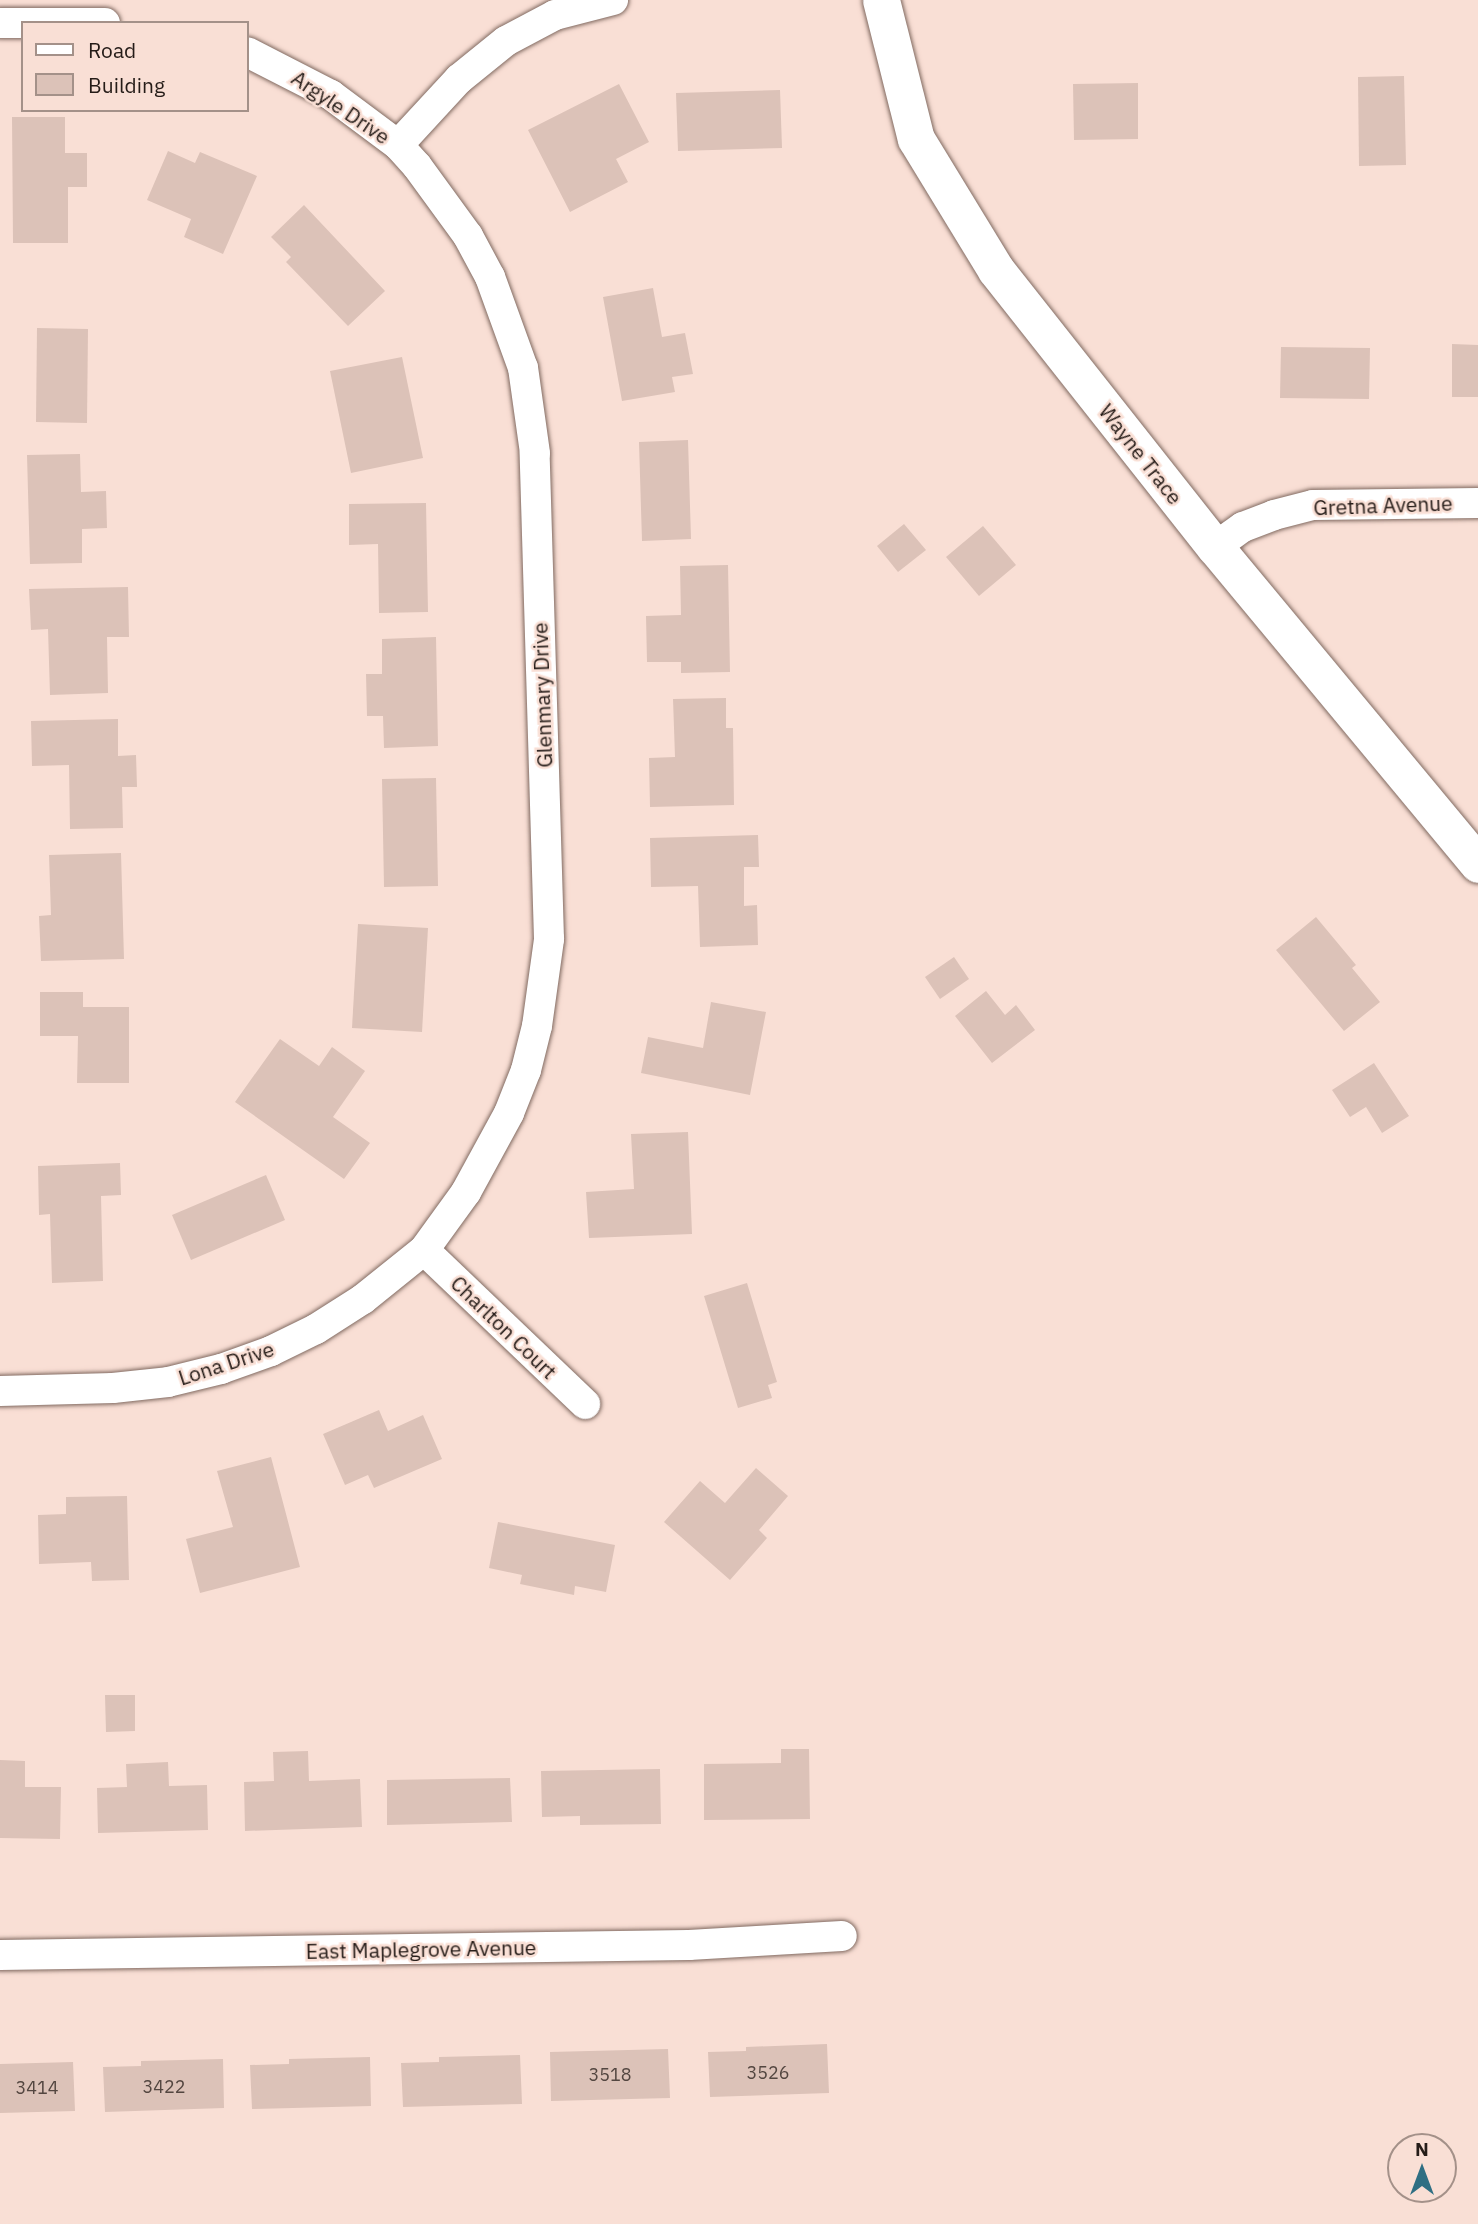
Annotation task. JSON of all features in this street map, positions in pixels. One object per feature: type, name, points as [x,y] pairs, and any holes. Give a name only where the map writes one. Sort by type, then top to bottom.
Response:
[{"type":"street","points":[[398,145],[459,79],[506,41],[555,15],[613,0]]},
{"type":"street","name":"Wayne Trace","points":[[881,0],[916,139],[996,270],[1214,547],[1478,864]]},
{"type":"street","points":[[0,23],[21,23]]},
{"type":"street","name":"Argyle Drive","points":[[248,53],[331,95],[398,145]]},
{"type":"street","name":"Glenmary Drive","points":[[398,145],[430,183],[468,236],[494,288],[523,368],[535,453],[549,939],[537,1026],[526,1070],[509,1113],[466,1192],[424,1251]]},
{"type":"street","name":"Gretna Avenue","points":[[1214,547],[1243,527],[1274,514],[1313,505],[1478,503]]},
{"type":"street","name":"Lona Drive","points":[[0,1391],[113,1388],[169,1382],[221,1369],[271,1351],[316,1329],[363,1299],[424,1251]]},
{"type":"street","name":"Charlton Court","points":[[424,1251],[585,1404]]},
{"type":"street","name":"East Maplegrove Avenue","points":[[0,1955],[690,1945],[842,1936]]},
{"type":"building","points":[[1404,76],[1406,165],[1359,166],[1358,77]]},
{"type":"building","points":[[1138,83],[1138,139],[1074,140],[1073,84]]},
{"type":"building","points":[[619,84],[649,142],[616,159],[628,182],[570,212],[528,130]]},
{"type":"building","points":[[780,90],[782,148],[678,151],[676,93]]},
{"type":"building","points":[[12,117],[65,117],[65,153],[87,153],[87,187],[68,187],[68,243],[13,243]]},
{"type":"building","points":[[168,151],[195,163],[200,152],[257,176],[223,254],[184,237],[191,219],[147,200]]},
{"type":"building","points":[[304,205],[385,291],[348,326],[286,262],[291,257],[271,237]]},
{"type":"building","points":[[653,288],[662,337],[685,333],[693,374],[672,377],[675,392],[622,401],[603,297]]},
{"type":"building","points":[[37,328],[88,329],[87,423],[36,422]]},
{"type":"building","points":[[1452,344],[1478,345],[1478,397],[1452,397]]},
{"type":"building","points":[[1281,347],[1370,348],[1369,399],[1280,398]]},
{"type":"building","points":[[402,357],[423,458],[351,473],[330,371]]},
{"type":"building","points":[[688,440],[691,539],[642,541],[639,442]]},
{"type":"building","points":[[80,454],[81,492],[106,491],[107,528],[82,529],[82,563],[30,564],[27,455]]},
{"type":"building","points":[[426,503],[428,612],[379,613],[378,544],[349,545],[349,504]]},
{"type":"building","points":[[904,524],[926,550],[898,572],[877,546]]},
{"type":"building","points":[[983,526],[1016,565],[979,596],[946,557]]},
{"type":"building","points":[[728,565],[730,672],[681,673],[681,662],[647,662],[646,616],[681,615],[680,566]]},
{"type":"building","points":[[128,587],[129,637],[107,637],[108,693],[50,695],[48,629],[31,630],[29,589]]},
{"type":"building","points":[[436,637],[438,746],[384,748],[383,716],[367,716],[366,674],[382,674],[382,639]]},
{"type":"building","points":[[726,698],[726,728],[733,728],[734,805],[650,807],[649,758],[675,757],[673,699]]},
{"type":"building","points":[[118,719],[118,756],[136,755],[137,787],[122,787],[123,828],[70,829],[69,765],[32,766],[31,721]]},
{"type":"building","points":[[436,778],[438,886],[384,887],[382,779]]},
{"type":"building","points":[[758,835],[759,867],[744,867],[744,906],[757,905],[758,945],[700,947],[698,886],[651,887],[650,838]]},
{"type":"building","points":[[121,853],[124,959],[41,961],[39,916],[51,915],[49,855]]},
{"type":"building","points":[[1316,917],[1356,965],[1352,968],[1380,1002],[1344,1031],[1276,950]]},
{"type":"building","points":[[358,924],[428,928],[422,1032],[352,1028]]},
{"type":"building","points":[[954,957],[969,979],[940,999],[925,977]]},
{"type":"building","points":[[986,991],[1005,1015],[1016,1005],[1035,1030],[992,1063],[955,1016]]},
{"type":"building","points":[[40,992],[83,992],[83,1007],[129,1007],[129,1083],[77,1083],[78,1036],[40,1036]]},
{"type":"building","points":[[711,1002],[766,1012],[750,1095],[641,1073],[648,1037],[703,1048]]},
{"type":"building","points":[[280,1039],[319,1066],[332,1047],[365,1071],[333,1117],[370,1143],[344,1179],[235,1102]]},
{"type":"building","points":[[1374,1063],[1409,1116],[1382,1133],[1366,1107],[1350,1117],[1332,1090]]},
{"type":"building","points":[[688,1132],[692,1234],[589,1238],[586,1192],[634,1189],[631,1134]]},
{"type":"building","points":[[120,1163],[121,1195],[101,1196],[103,1281],[52,1283],[50,1214],[39,1215],[38,1166]]},
{"type":"building","points":[[266,1175],[285,1220],[191,1260],[172,1215]]},
{"type":"building","points":[[747,1283],[777,1382],[768,1385],[772,1398],[738,1408],[704,1296]]},
{"type":"building","points":[[379,1410],[388,1431],[423,1415],[442,1459],[374,1488],[368,1475],[345,1485],[323,1434]]},
{"type":"building","points":[[271,1457],[300,1567],[200,1593],[186,1539],[233,1527],[217,1471]]},
{"type":"building","points":[[756,1468],[788,1496],[759,1530],[767,1538],[730,1580],[664,1522],[700,1481],[725,1503]]},
{"type":"building","points":[[127,1496],[129,1580],[92,1581],[91,1562],[39,1564],[38,1515],[66,1514],[66,1497]]},
{"type":"building","points":[[498,1522],[615,1545],[606,1592],[575,1586],[574,1595],[520,1584],[522,1575],[489,1568]]},
{"type":"building","points":[[105,1695],[135,1695],[135,1731],[106,1732]]},
{"type":"building","points":[[781,1749],[809,1749],[810,1819],[704,1820],[704,1764],[781,1763]]},
{"type":"building","points":[[308,1751],[309,1781],[360,1779],[362,1827],[245,1831],[244,1782],[274,1781],[273,1752]]},
{"type":"building","points":[[0,1760],[25,1761],[25,1787],[61,1787],[60,1839],[0,1838]]},
{"type":"building","points":[[168,1762],[169,1786],[207,1785],[208,1830],[98,1833],[97,1788],[127,1787],[126,1764]]},
{"type":"building","points":[[660,1769],[661,1824],[580,1825],[580,1816],[542,1817],[541,1771]]},
{"type":"building","points":[[510,1778],[512,1822],[387,1825],[387,1780]]},
{"type":"building","points":[[827,2044],[829,2093],[710,2097],[708,2052],[746,2051],[746,2047]]},
{"type":"building","points":[[668,2049],[670,2098],[551,2101],[550,2052]]},
{"type":"building","points":[[520,2055],[522,2104],[403,2107],[401,2063],[439,2062],[439,2057]]},
{"type":"building","points":[[370,2057],[371,2106],[252,2109],[250,2065],[289,2064],[289,2059]]},
{"type":"building","points":[[223,2059],[224,2108],[105,2112],[103,2067],[141,2066],[141,2061]]},
{"type":"building","points":[[73,2062],[75,2111],[0,2113],[0,2064]]}]
